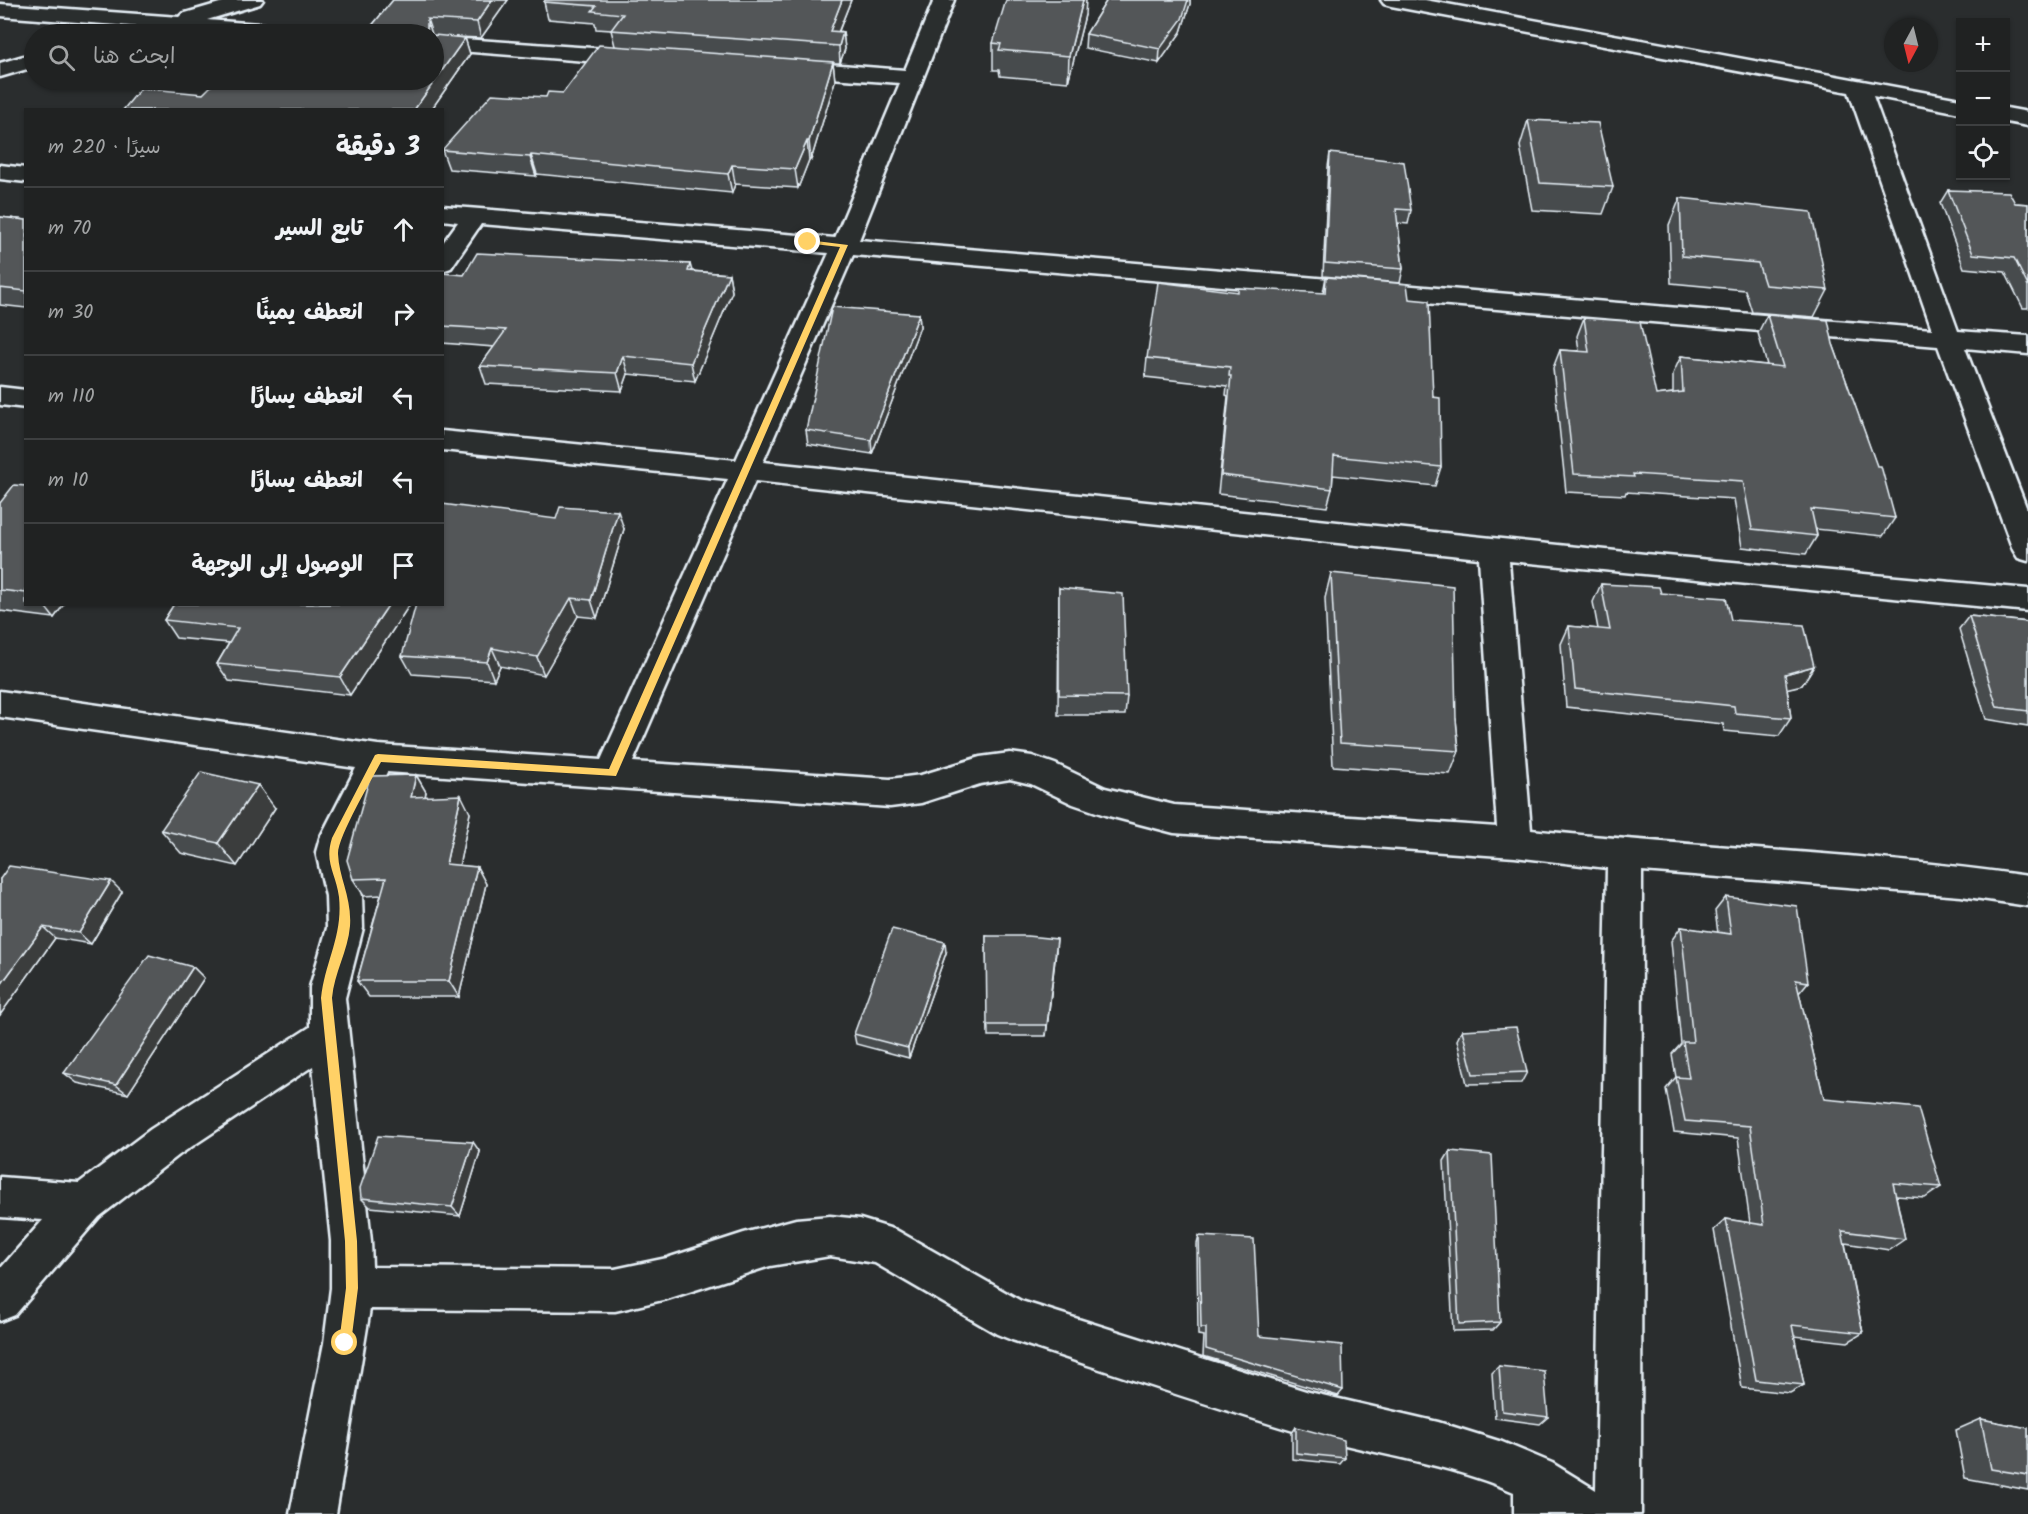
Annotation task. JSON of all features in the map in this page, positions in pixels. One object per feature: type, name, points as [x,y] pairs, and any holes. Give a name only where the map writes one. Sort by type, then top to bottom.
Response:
[{"type":"street","points":[[0,10],[53,7],[166,24],[253,0]]},
{"type":"street","points":[[612,773],[748,470],[845,245],[944,0]]},
{"type":"street","points":[[1391,0],[1956,105]]},
{"type":"street","points":[[444,44],[656,59]]},
{"type":"street","points":[[0,70],[24,63]]},
{"type":"street","points":[[773,67],[913,77]]},
{"type":"street","points":[[1858,87],[1948,338],[2028,550]]},
{"type":"street","points":[[2010,116],[2028,119]]},
{"type":"street","points":[[0,172],[24,175]]},
{"type":"street","points":[[444,213],[2028,345]]},
{"type":"street","points":[[444,259],[475,215]]},
{"type":"street","points":[[0,396],[24,399]]},
{"type":"street","points":[[444,440],[748,470],[1645,566],[2028,600]]},
{"type":"street","points":[[1493,549],[1515,843]]},
{"type":"street","points":[[0,704],[378,758],[906,793],[994,766],[1012,766],[1027,768],[1094,798],[1144,814],[1174,819],[1515,843],[1625,855],[1960,881],[2028,891]]},
{"type":"street","points":[[313,1514],[345,1343],[352,1288],[351,1241],[328,1035],[328,987],[345,921],[344,896],[333,852],[337,838],[378,758]]},
{"type":"street","points":[[1618,1514],[1625,855]]},
{"type":"street","points":[[0,1300],[85,1203],[165,1142],[328,1035]]},
{"type":"street","points":[[0,1197],[85,1203]]},
{"type":"street","points":[[352,1288],[615,1290],[643,1287],[775,1245],[824,1236],[860,1239],[882,1244],[1012,1319],[1309,1414],[1438,1444],[1502,1464],[1536,1496],[1594,1514]]},
{"type":"building","points":[[393,0],[492,0],[477,22],[427,19],[427,24],[373,24]]},
{"type":"building","points":[[545,0],[842,0],[830,31],[843,32],[839,46],[611,30],[623,14],[592,11],[596,6],[544,2]]},
{"type":"building","points":[[1006,0],[1083,0],[1069,56],[999,50],[1001,44],[993,43]]},
{"type":"building","points":[[1107,0],[1188,0],[1182,19],[1160,49],[1086,34]]},
{"type":"building","points":[[444,36],[465,38],[444,68]]},
{"type":"building","points":[[599,45],[833,62],[809,141],[795,169],[732,165],[728,174],[531,155],[530,157],[444,150],[492,94],[546,97],[548,92],[563,93]]},
{"type":"building","points":[[139,90],[203,94],[207,90],[428,90],[415,108],[125,108]]},
{"type":"building","points":[[1528,120],[1598,123],[1613,187],[1540,183]]},
{"type":"building","points":[[1330,153],[1404,162],[1411,210],[1396,209],[1403,269],[1325,263]]},
{"type":"building","points":[[1948,190],[2009,192],[2015,203],[2028,204],[2028,286],[2014,258],[1973,254]]},
{"type":"building","points":[[1680,198],[1811,212],[1828,290],[1765,285],[1758,263],[1682,256]]},
{"type":"building","points":[[0,217],[24,220],[24,291],[0,288]]},
{"type":"building","points":[[477,253],[690,264],[688,271],[729,274],[691,363],[623,356],[617,373],[480,366],[506,330],[444,326],[444,273],[464,275]]},
{"type":"building","points":[[1326,277],[1407,284],[1409,299],[1429,301],[1433,397],[1440,398],[1441,467],[1334,456],[1332,489],[1221,475],[1230,367],[1147,358],[1158,282],[1238,292],[1238,288],[1325,293]]},
{"type":"building","points":[[832,307],[919,314],[871,440],[806,430]]},
{"type":"building","points":[[1767,315],[1828,320],[1833,344],[1877,466],[1881,466],[1895,518],[1811,509],[1817,536],[1752,529],[1743,481],[1633,474],[1634,477],[1574,474],[1560,350],[1589,352],[1584,318],[1640,322],[1656,395],[1683,392],[1681,356],[1783,367]]},
{"type":"building","points":[[14,485],[24,486],[24,593],[0,590],[0,503]]},
{"type":"building","points":[[444,504],[556,519],[560,507],[618,511],[591,600],[571,598],[537,657],[492,648],[487,662],[402,656],[415,606],[444,606]]},
{"type":"building","points":[[1331,573],[1453,586],[1456,719],[1459,751],[1340,743]]},
{"type":"building","points":[[1601,584],[1659,587],[1661,593],[1726,598],[1731,620],[1804,625],[1814,666],[1785,674],[1791,718],[1735,713],[1734,706],[1575,689],[1569,626],[1610,630]]},
{"type":"building","points":[[1059,588],[1123,594],[1127,696],[1059,695]]},
{"type":"building","points":[[173,606],[388,606],[340,677],[217,664],[238,628],[164,620]]},
{"type":"building","points":[[1969,616],[2028,622],[2028,711],[1997,707]]},
{"type":"building","points":[[201,772],[258,785],[218,843],[161,830]]},
{"type":"building","points":[[416,775],[411,797],[461,795],[446,864],[477,867],[449,981],[357,981],[386,878],[353,879],[347,860],[370,776]]},
{"type":"building","points":[[9,866],[111,881],[79,933],[43,927],[0,986],[0,879]]},
{"type":"building","points":[[1726,897],[1797,906],[1808,982],[1796,980],[1824,1099],[1918,1108],[1941,1187],[1893,1183],[1905,1239],[1842,1231],[1863,1333],[1792,1325],[1804,1385],[1756,1380],[1726,1219],[1764,1225],[1750,1126],[1685,1121],[1676,1077],[1689,1078],[1683,1042],[1693,1042],[1681,927],[1731,934]]},
{"type":"building","points":[[892,929],[945,942],[908,1048],[854,1034]]},
{"type":"building","points":[[986,936],[1057,939],[1047,1025],[987,1025]]},
{"type":"building","points":[[149,955],[193,967],[116,1085],[64,1073]]},
{"type":"building","points":[[1516,1027],[1527,1072],[1473,1074],[1462,1030]]},
{"type":"building","points":[[378,1136],[473,1142],[452,1207],[361,1198],[360,1188]]},
{"type":"building","points":[[1450,1151],[1492,1155],[1500,1322],[1459,1324]]},
{"type":"building","points":[[1199,1236],[1254,1239],[1259,1336],[1342,1345],[1343,1390],[1206,1349],[1206,1328],[1201,1328]]},
{"type":"building","points":[[1499,1366],[1544,1371],[1548,1417],[1502,1411]]},
{"type":"building","points":[[1981,1419],[2028,1428],[2028,1475],[1991,1469]]},
{"type":"building","points":[[1296,1427],[1344,1440],[1345,1458],[1296,1453]]},
{"type":"route","points":[[345,1343],[352,1288],[351,1241],[333,1059],[328,1035],[327,998],[345,928],[344,896],[333,852],[337,838],[378,758],[612,773],[748,470],[845,245],[808,242]]}]
